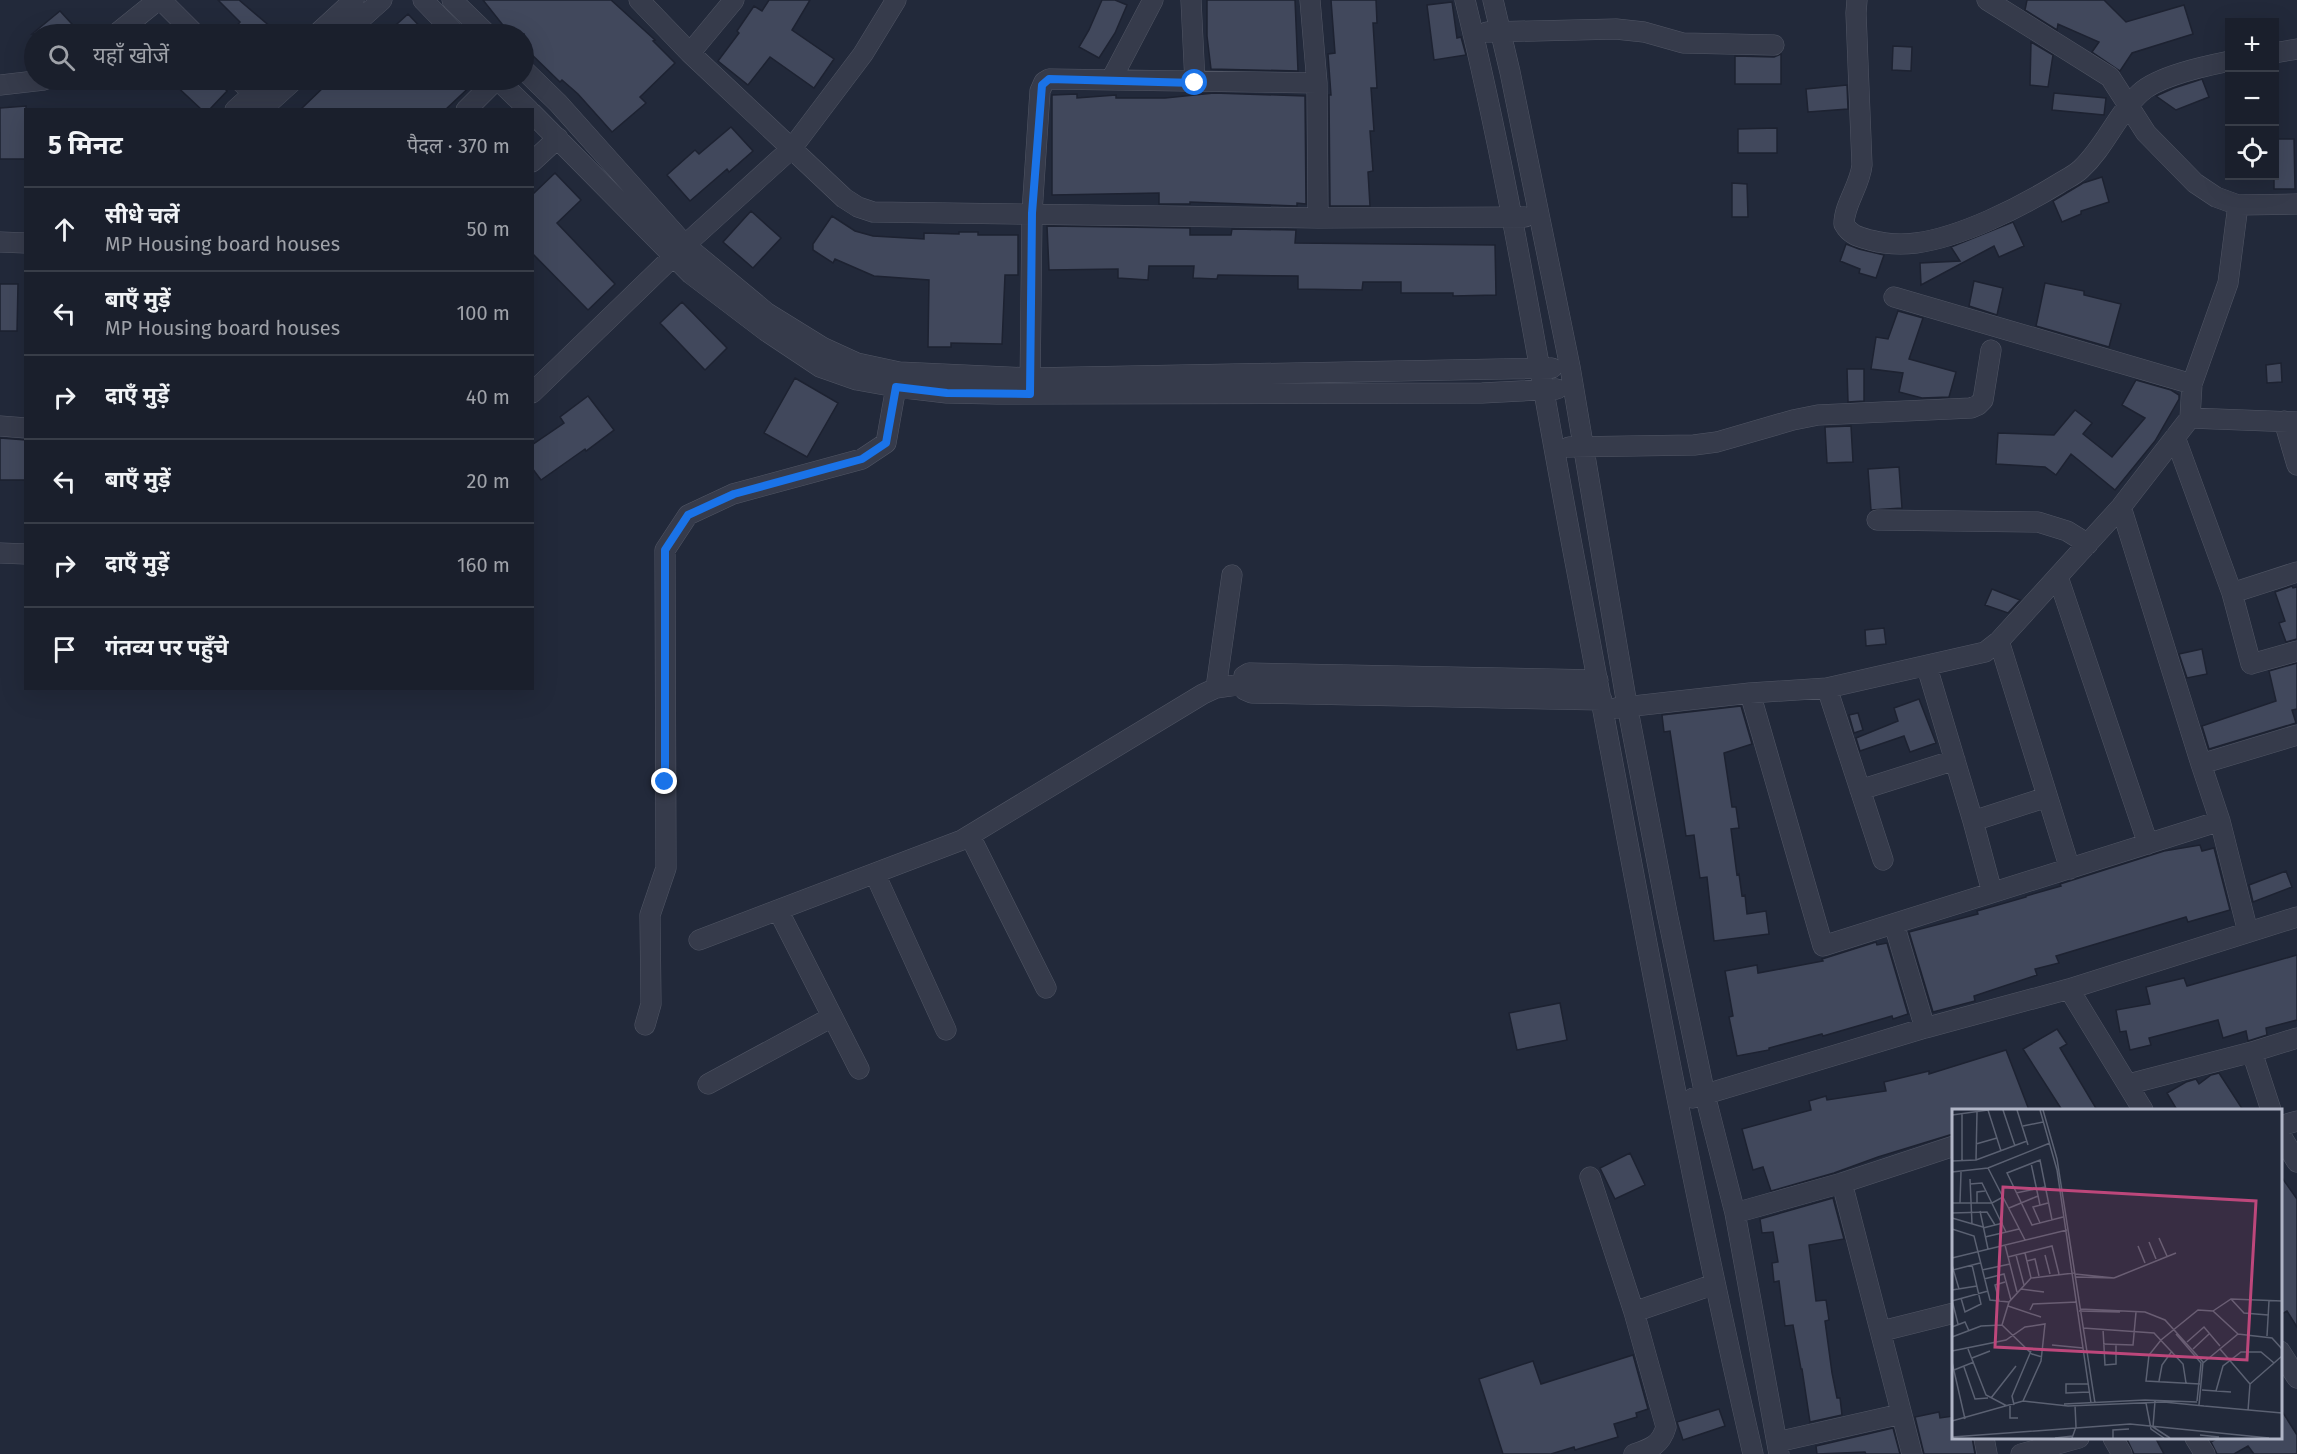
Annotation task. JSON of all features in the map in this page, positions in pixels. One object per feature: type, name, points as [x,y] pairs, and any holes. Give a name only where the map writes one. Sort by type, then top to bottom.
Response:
[{"type":"street","points":[[129,24],[160,0],[185,24]]},
{"type":"street","points":[[328,24],[354,0]]},
{"type":"street","points":[[355,24],[382,0]]},
{"type":"street","points":[[423,0],[446,24]]},
{"type":"street","points":[[452,0],[477,24]]},
{"type":"street","points":[[639,0],[690,53],[844,198],[858,207],[873,212],[1318,218],[1540,216]]},
{"type":"street","points":[[690,53],[734,0]]},
{"type":"street","points":[[534,391],[680,250],[792,148],[862,54],[897,0]]},
{"type":"street","points":[[1111,80],[1153,0]]},
{"type":"street","points":[[1191,0],[1195,83]]},
{"type":"street","points":[[1310,0],[1317,83],[1318,218]]},
{"type":"street","points":[[1464,0],[1512,218],[1679,1103],[1715,1284],[1753,1454]]},
{"type":"street","points":[[1492,0],[1540,216],[1570,367],[1581,446],[1627,705],[1667,913],[1705,1095],[1735,1213],[1778,1448],[1901,1414]]},
{"type":"street","points":[[1857,0],[1862,165],[1857,186],[1844,217],[1844,225],[1854,236],[1894,244],[1916,243],[1962,231],[2032,201],[2080,170],[2095,154],[2140,92],[2200,67],[2225,62]]},
{"type":"street","points":[[1987,0],[2110,77],[2146,133],[2195,183],[2216,197],[2238,205],[2297,204]]},
{"type":"street","points":[[1473,34],[1500,31],[1616,29],[1644,32],[1683,43],[1774,45]]},
{"type":"street","points":[[2279,52],[2297,49]]},
{"type":"street","points":[[1030,386],[1032,213],[1042,85],[1049,79],[1195,83],[1317,83]]},
{"type":"street","points":[[534,80],[558,104],[680,250],[691,274],[756,324],[820,367],[857,380],[947,393],[1030,386],[1570,367]]},
{"type":"street","points":[[0,85],[24,82]]},
{"type":"street","points":[[239,108],[271,90]]},
{"type":"street","points":[[468,108],[487,90]]},
{"type":"street","points":[[508,90],[527,108]]},
{"type":"street","points":[[534,115],[680,250],[767,313],[822,347],[856,363],[899,372],[1030,386],[1470,393],[1573,388]]},
{"type":"street","points":[[534,160],[558,138]]},
{"type":"street","points":[[1598,680],[1249,674],[1244,676],[1243,684],[1245,690],[1252,693],[1627,705],[1827,688],[1985,652],[1999,641],[2121,507],[2190,418],[2192,384],[2229,283],[2238,205]]},
{"type":"street","points":[[0,230],[24,230]]},
{"type":"street","points":[[0,242],[24,243]]},
{"type":"street","points":[[1894,297],[2192,384]]},
{"type":"street","points":[[1554,448],[1694,445],[1717,442],[1818,415],[1971,408],[1983,400],[1990,350]]},
{"type":"street","points":[[645,1024],[651,1004],[650,915],[666,868],[665,550],[688,515],[734,494],[862,459],[886,443],[896,387]]},
{"type":"street","points":[[2190,418],[2290,422],[2297,465]]},
{"type":"street","points":[[0,426],[24,428]]},
{"type":"street","points":[[2175,437],[2232,593],[2251,664],[2297,651]]},
{"type":"street","points":[[2121,507],[2200,764],[2220,821],[2248,932]]},
{"type":"street","points":[[1877,520],[2038,522],[2067,531],[2088,544]]},
{"type":"street","points":[[0,554],[24,554]]},
{"type":"street","points":[[2232,593],[2297,572]]},
{"type":"street","points":[[1216,688],[1232,575]]},
{"type":"street","points":[[2058,577],[2148,844]]},
{"type":"street","points":[[1999,641],[2070,869]]},
{"type":"street","points":[[1927,667],[1992,892]]},
{"type":"street","points":[[699,940],[970,836],[1203,694],[1216,688],[1243,684]]},
{"type":"street","points":[[1827,688],[1883,860]]},
{"type":"street","points":[[1750,693],[1823,946],[2220,821]]},
{"type":"street","points":[[2200,764],[2297,735]]},
{"type":"street","points":[[1860,790],[1955,760]]},
{"type":"street","points":[[1973,821],[2047,797]]},
{"type":"street","points":[[970,836],[1046,988]]},
{"type":"street","points":[[875,874],[946,1030]]},
{"type":"street","points":[[778,910],[858,1068]]},
{"type":"street","points":[[1679,1103],[1925,1028],[2069,989],[2297,917]]},
{"type":"street","points":[[1894,924],[1925,1028]]},
{"type":"street","points":[[2069,989],[2142,1109]]},
{"type":"street","points":[[708,1084],[832,1017]]},
{"type":"street","points":[[2128,1084],[2297,1038]]},
{"type":"street","points":[[2252,1052],[2271,1109]]},
{"type":"street","points":[[2282,1125],[2297,1121]]},
{"type":"street","points":[[2282,1137],[2297,1162]]},
{"type":"street","points":[[1735,1213],[1952,1150]]},
{"type":"street","points":[[1590,1177],[1634,1312],[1666,1427],[1663,1439],[1651,1448],[1634,1454]]},
{"type":"street","points":[[1842,1183],[1912,1454]]},
{"type":"street","points":[[1634,1312],[1715,1284]]},
{"type":"street","points":[[1882,1331],[1952,1313]]},
{"type":"street","points":[[2282,1354],[2295,1370]]},
{"type":"street","points":[[1983,1439],[1987,1454]]},
{"type":"street","points":[[2021,1454],[2072,1439]]},
{"type":"street","points":[[2114,1439],[2122,1454]]},
{"type":"street","points":[[2196,1439],[2205,1454]]},
{"type":"building","points":[[218,0],[239,0],[267,24],[238,24],[240,22]]},
{"type":"building","points":[[483,0],[611,0],[655,40],[653,41],[675,63],[640,97],[646,103],[612,132],[578,94],[562,80],[560,82],[534,57],[534,24],[502,24]]},
{"type":"building","points":[[769,0],[810,0],[792,30],[834,59],[814,88],[770,57],[748,85],[718,61],[739,33],[737,31],[754,6],[762,11]]},
{"type":"building","points":[[1102,0],[1115,0],[1127,5],[1115,33],[1099,58],[1079,47]]},
{"type":"building","points":[[1207,0],[1295,0],[1298,71],[1211,69],[1207,36]]},
{"type":"building","points":[[1331,0],[1376,0],[1377,23],[1373,23],[1377,88],[1371,88],[1374,131],[1370,131],[1373,171],[1368,172],[1370,206],[1330,206],[1329,95],[1331,95],[1328,54],[1335,53]]},
{"type":"building","points":[[2027,0],[2104,0],[2126,22],[2184,5],[2193,34],[2132,53],[2120,71],[2092,52],[2099,42],[2058,24],[2057,30],[2025,10]]},
{"type":"building","points":[[1452,2],[1457,38],[1461,37],[1466,55],[1434,60],[1427,5]]},
{"type":"building","points":[[60,11],[72,24],[44,24]]},
{"type":"building","points":[[408,14],[418,24],[397,24]]},
{"type":"building","points":[[2031,42],[2053,55],[2048,87],[2030,85]]},
{"type":"building","points":[[1893,46],[1912,47],[1911,71],[1892,70]]},
{"type":"building","points":[[1781,54],[1781,84],[1735,84],[1735,56],[1774,57]]},
{"type":"building","points":[[2202,79],[2209,97],[2176,110],[2156,96],[2174,88]]},
{"type":"building","points":[[1847,85],[1848,109],[1808,112],[1806,89]]},
{"type":"building","points":[[181,90],[227,91],[211,108],[200,108]]},
{"type":"building","points":[[321,90],[466,90],[447,108],[302,108]]},
{"type":"building","points":[[1214,93],[1305,96],[1306,204],[1297,203],[1297,206],[1190,202],[1190,204],[1159,204],[1159,193],[1052,195],[1052,95],[1077,94],[1077,98],[1116,95],[1116,98],[1165,98]]},
{"type":"building","points":[[2054,93],[2106,98],[2104,115],[2052,110]]},
{"type":"building","points":[[26,106],[24,108],[24,159],[0,159],[0,108]]},
{"type":"building","points":[[731,127],[753,151],[729,172],[727,169],[690,201],[667,175],[695,150],[699,154]]},
{"type":"building","points":[[1777,128],[1777,153],[1738,153],[1738,129]]},
{"type":"building","points":[[2279,139],[2294,139],[2295,189],[2274,189],[2274,180],[2279,180]]},
{"type":"building","points":[[555,173],[581,200],[557,223],[615,284],[588,310],[534,255],[534,193]]},
{"type":"building","points":[[2102,177],[2109,202],[2081,211],[2081,214],[2062,222],[2053,201],[2083,183]]},
{"type":"building","points":[[1732,183],[1747,184],[1748,217],[1732,217]]},
{"type":"building","points":[[751,211],[781,238],[753,268],[723,242]]},
{"type":"building","points":[[832,216],[855,231],[873,236],[924,239],[924,233],[959,234],[959,232],[978,232],[978,235],[1018,235],[1018,275],[1005,275],[1002,344],[951,343],[951,347],[928,347],[929,280],[874,276],[835,259],[833,263],[813,250],[813,244]]},
{"type":"building","points":[[2013,222],[2024,246],[1999,257],[1994,246],[1921,285],[1920,263],[1960,261],[1951,247]]},
{"type":"building","points":[[1047,226],[1190,228],[1190,235],[1231,235],[1232,229],[1296,230],[1295,243],[1495,245],[1496,295],[1453,296],[1453,293],[1401,293],[1401,282],[1363,282],[1362,290],[1298,289],[1298,276],[1218,275],[1217,279],[1193,278],[1194,266],[1149,266],[1148,280],[1118,278],[1118,269],[1049,270]]},
{"type":"building","points":[[1846,244],[1884,255],[1876,278],[1859,273],[1860,269],[1840,261]]},
{"type":"building","points":[[1974,281],[2003,288],[1997,315],[1969,306]]},
{"type":"building","points":[[2045,283],[2084,291],[2084,295],[2121,304],[2109,347],[2036,326]]},
{"type":"building","points":[[0,284],[18,284],[17,331],[0,331]]},
{"type":"building","points":[[682,302],[727,348],[705,370],[660,323]]},
{"type":"building","points":[[1898,311],[1923,318],[1909,359],[1956,372],[1949,397],[1922,398],[1899,392],[1903,373],[1871,369],[1876,337],[1888,339]]},
{"type":"building","points":[[2281,363],[2282,382],[2267,383],[2266,365]]},
{"type":"building","points":[[1847,369],[1864,369],[1864,401],[1848,402]]},
{"type":"building","points":[[795,378],[838,403],[807,457],[764,433]]},
{"type":"building","points":[[2136,380],[2171,390],[2179,395],[2179,399],[2155,441],[2115,490],[2071,454],[2056,475],[2045,467],[1996,464],[1998,433],[2054,435],[2075,410],[2092,423],[2083,434],[2112,457],[2145,418],[2122,405]]},
{"type":"building","points":[[588,396],[614,430],[541,480],[534,471],[534,444],[564,423],[560,417]]},
{"type":"building","points":[[1851,426],[1853,462],[1827,463],[1825,427]]},
{"type":"building","points":[[0,438],[24,440],[24,480],[0,480]]},
{"type":"building","points":[[1899,467],[1902,508],[1871,510],[1868,469]]},
{"type":"building","points":[[2292,586],[2297,587],[2297,639],[2286,642],[2279,623],[2285,621],[2275,592]]},
{"type":"building","points":[[1992,589],[2020,600],[2008,613],[1985,605]]},
{"type":"building","points":[[1884,628],[1886,644],[1866,646],[1865,630]]},
{"type":"building","points":[[2202,649],[2207,674],[2187,678],[2179,654]]},
{"type":"building","points":[[2297,663],[2297,709],[2292,710],[2296,723],[2209,749],[2202,726],[2276,701],[2269,671]]},
{"type":"building","points":[[1919,699],[1936,743],[1910,752],[1904,736],[1860,751],[1856,738],[1898,721],[1894,708]]},
{"type":"building","points":[[1741,706],[1752,744],[1724,753],[1732,807],[1736,807],[1739,828],[1731,829],[1737,875],[1739,874],[1742,896],[1745,895],[1747,914],[1766,911],[1769,934],[1714,941],[1707,877],[1700,878],[1694,835],[1686,836],[1670,731],[1664,732],[1662,715]]},
{"type":"building","points":[[1858,713],[1863,730],[1854,733],[1849,715]]},
{"type":"building","points":[[2200,845],[2202,851],[2214,848],[2230,910],[2188,922],[2186,917],[2056,956],[2059,963],[2035,969],[2037,975],[1974,996],[1975,1001],[1933,1012],[1909,932],[1978,914],[1977,911],[2061,886],[2060,884],[2164,851]]},
{"type":"building","points":[[2286,871],[2292,887],[2253,902],[2249,885]]},
{"type":"building","points":[[1876,942],[1877,945],[1887,943],[1908,1014],[1893,1019],[1892,1016],[1823,1036],[1822,1034],[1769,1048],[1769,1050],[1737,1056],[1729,1017],[1733,1016],[1725,971],[1757,965],[1758,973],[1823,961],[1822,959]]},
{"type":"building","points":[[2297,955],[2297,1020],[2266,1028],[2267,1035],[2248,1041],[2246,1031],[2223,1038],[2218,1020],[2149,1038],[2151,1045],[2130,1050],[2126,1031],[2120,1032],[2116,1010],[2150,1004],[2146,987],[2184,978],[2187,986]]},
{"type":"building","points":[[1560,1003],[1567,1040],[1517,1050],[1509,1013]]},
{"type":"building","points":[[2057,1029],[2067,1044],[2060,1048],[2096,1109],[2061,1109],[2023,1049]]},
{"type":"building","points":[[2006,1050],[2029,1109],[1952,1109],[1952,1134],[1771,1191],[1763,1167],[1753,1170],[1742,1129],[1811,1110],[1809,1101],[1826,1096],[1827,1100],[1886,1091],[1884,1082],[1929,1071],[1929,1074]]},
{"type":"building","points":[[2219,1073],[2242,1109],[2176,1109],[2167,1093],[2196,1079],[2199,1084],[2211,1075]]},
{"type":"building","points":[[1630,1153],[1645,1185],[1615,1199],[1600,1168]]},
{"type":"building","points":[[2282,1178],[2297,1199],[2297,1327],[2287,1311],[2282,1314]]},
{"type":"building","points":[[1833,1198],[1844,1239],[1809,1245],[1816,1301],[1826,1300],[1829,1320],[1825,1321],[1832,1373],[1837,1398],[1840,1398],[1842,1415],[1810,1422],[1793,1325],[1785,1326],[1779,1281],[1774,1282],[1772,1263],[1778,1262],[1773,1232],[1762,1233],[1760,1219]]},
{"type":"building","points":[[1633,1355],[1648,1409],[1636,1413],[1637,1417],[1614,1424],[1618,1437],[1575,1450],[1574,1447],[1551,1454],[1503,1454],[1479,1379],[1533,1361],[1541,1384]]},
{"type":"building","points":[[1719,1409],[1725,1426],[1683,1440],[1677,1422]]},
{"type":"building","points":[[2282,1411],[2297,1435],[2297,1454],[2254,1454],[2248,1446],[2234,1454],[2217,1454],[2211,1442],[2216,1439],[2282,1439]]},
{"type":"building","points":[[1939,1412],[1940,1418],[1952,1416],[1952,1439],[1972,1439],[1975,1454],[1924,1454],[1915,1417]]},
{"type":"building","points":[[1893,1428],[1900,1454],[1866,1454],[1865,1452],[1817,1454],[1816,1446]]},
{"type":"building","points":[[2127,1439],[2156,1439],[2164,1454],[2134,1454]]},
{"type":"route","points":[[665,782],[665,550],[688,515],[734,494],[862,459],[886,443],[896,387],[947,393],[1030,394],[1032,213],[1042,85],[1049,79],[1195,83]]}]
